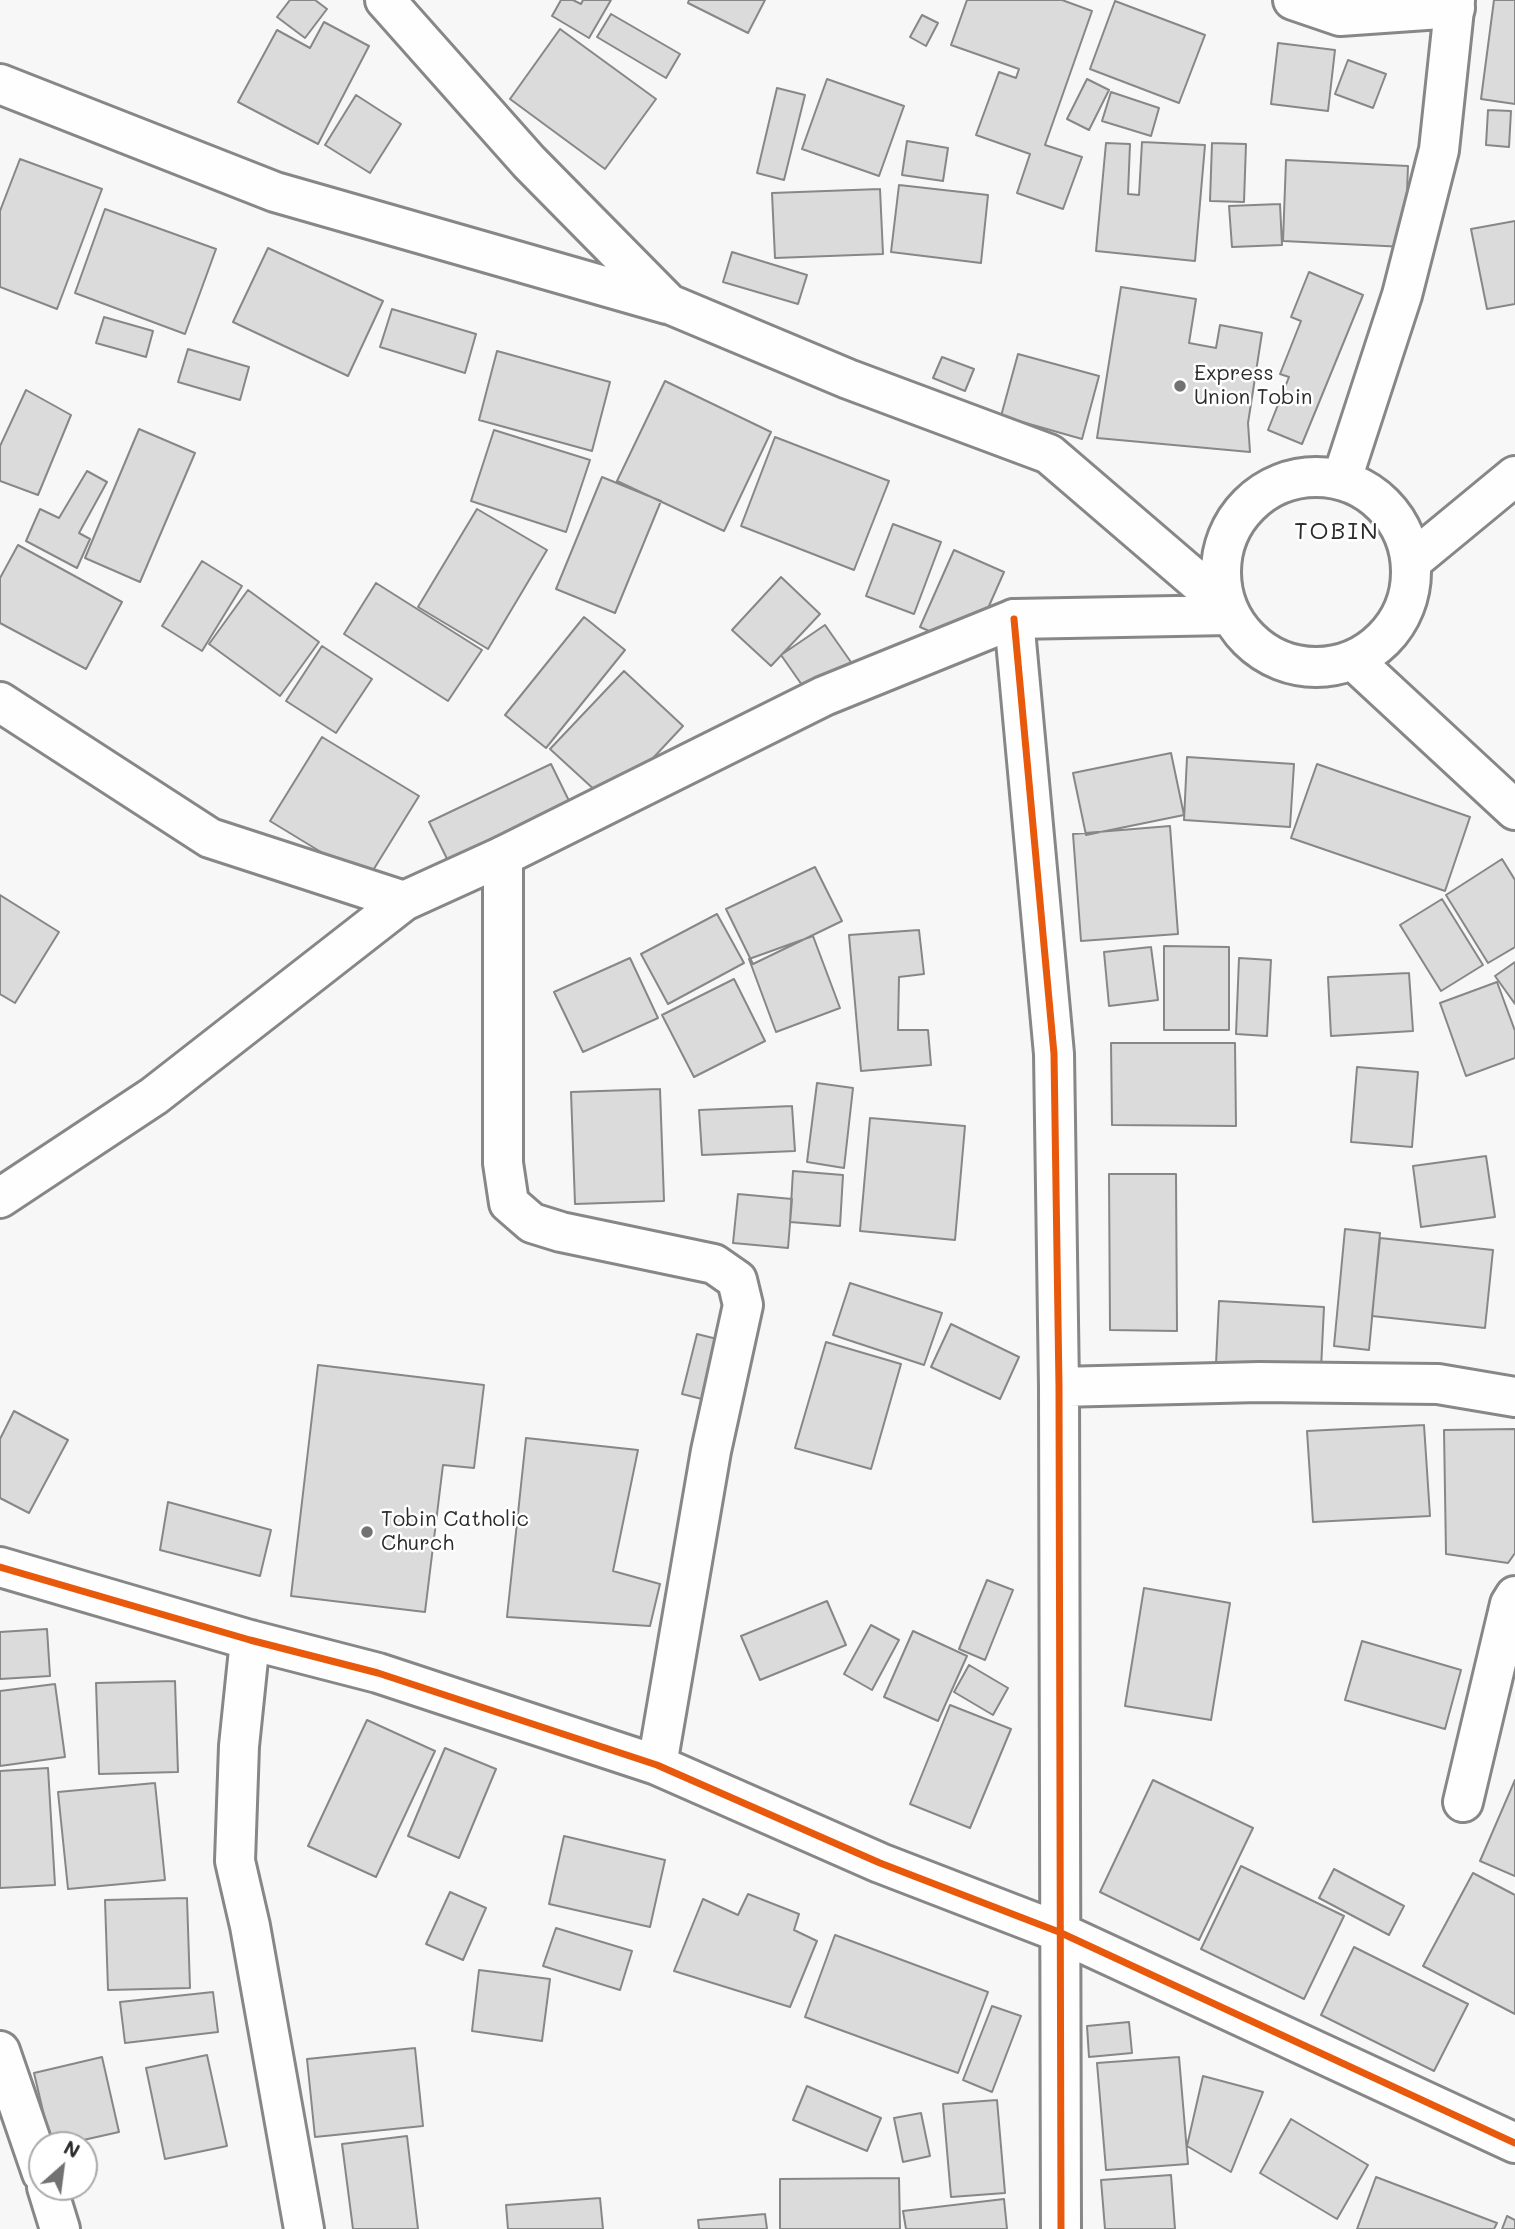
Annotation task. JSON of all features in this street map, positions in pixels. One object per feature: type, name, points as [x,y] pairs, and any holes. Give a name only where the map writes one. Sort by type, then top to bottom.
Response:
[{"type":"street","points":[[386,0],[529,162],[669,304]]},
{"type":"street","points":[[1293,0],[1340,16],[1455,4],[1439,150],[1402,295],[1342,479]]},
{"type":"street","points":[[0,84],[275,192],[669,304],[848,379],[1049,454],[1228,611],[1244,635],[1262,651],[1283,662],[1307,667],[1331,666],[1353,660],[1380,644],[1399,620],[1410,592],[1412,561],[1404,534],[1389,509],[1368,491],[1342,479],[1289,479],[1244,506],[1221,554],[1228,611]]},
{"type":"street","points":[[1412,561],[1515,476]]},
{"type":"street","points":[[0,1198],[154,1096],[404,901],[503,856],[824,696],[1014,619],[1228,611]]},
{"type":"street","points":[[1014,619],[1054,1054],[1059,1387],[1061,2229]]},
{"type":"street","points":[[1353,660],[1515,810]]},
{"type":"street","points":[[0,702],[210,838],[404,901]]},
{"type":"street","points":[[503,856],[503,1163],[509,1203],[532,1223],[561,1232],[714,1264],[737,1280],[743,1305],[711,1451],[657,1765]]},
{"type":"street","points":[[1059,1387],[1259,1382],[1438,1384],[1515,1397]]},
{"type":"street","points":[[0,1567],[250,1640],[378,1673],[657,1765],[880,1863],[1059,1931],[1515,2143]]},
{"type":"street","points":[[1463,1802],[1510,1604],[1515,1596]]},
{"type":"street","points":[[250,1640],[239,1746],[235,1861],[250,1926],[304,2229]]},
{"type":"street","points":[[0,2051],[28,2133]]},
{"type":"street","points":[[51,2201],[60,2229]]},
{"type":"building","points":[[290,0],[315,0],[327,9],[305,38],[277,17]]},
{"type":"building","points":[[561,0],[573,0],[581,4],[583,0],[611,0],[589,38],[552,16]]},
{"type":"building","points":[[689,0],[765,0],[748,33],[688,3]]},
{"type":"building","points":[[967,0],[1062,0],[1092,11],[1045,145],[1082,157],[1063,209],[1017,193],[1030,154],[976,135],[999,72],[1016,78],[1019,69],[951,45]]},
{"type":"building","points":[[1494,0],[1515,0],[1515,104],[1481,99]]},
{"type":"building","points":[[1115,1],[1205,35],[1179,103],[1090,69]]},
{"type":"building","points":[[611,14],[680,54],[666,78],[597,37]]},
{"type":"building","points":[[922,15],[938,23],[926,46],[910,37]]},
{"type":"building","points":[[324,22],[369,46],[318,144],[238,102],[277,30],[310,48]]},
{"type":"building","points":[[560,29],[656,99],[605,169],[510,99]]},
{"type":"building","points":[[1278,43],[1335,50],[1328,111],[1271,104]]},
{"type":"building","points":[[1348,60],[1386,74],[1373,108],[1335,94]]},
{"type":"building","points":[[827,79],[904,106],[879,176],[802,149]]},
{"type":"building","points":[[1087,79],[1109,90],[1089,130],[1067,119]]},
{"type":"building","points":[[777,88],[805,95],[784,180],[757,173]]},
{"type":"building","points":[[1111,92],[1159,108],[1151,136],[1102,121]]},
{"type":"building","points":[[356,95],[401,124],[370,173],[325,145]]},
{"type":"building","points":[[1488,110],[1511,111],[1509,147],[1486,145]]},
{"type":"building","points":[[907,141],[948,148],[943,181],[902,175]]},
{"type":"building","points":[[1142,142],[1205,145],[1195,261],[1096,251],[1106,143],[1130,144],[1128,194],[1139,195]]},
{"type":"building","points":[[1212,143],[1246,144],[1244,202],[1210,201]]},
{"type":"building","points":[[20,159],[102,189],[57,309],[0,287],[0,211]]},
{"type":"building","points":[[1286,160],[1408,166],[1405,247],[1283,241]]},
{"type":"building","points":[[899,185],[988,195],[981,263],[891,252]]},
{"type":"building","points":[[880,189],[883,254],[775,258],[772,193]]},
{"type":"building","points":[[1280,204],[1282,245],[1232,247],[1229,206]]},
{"type":"building","points":[[105,209],[216,249],[185,334],[75,293]]},
{"type":"building","points":[[1515,221],[1515,304],[1487,309],[1471,229]]},
{"type":"building","points":[[268,248],[383,301],[348,376],[233,322]]},
{"type":"building","points":[[732,252],[807,275],[798,304],[723,282]]},
{"type":"building","points":[[1309,272],[1363,295],[1302,444],[1268,430],[1289,377],[1280,374],[1301,321],[1291,317]]},
{"type":"building","name":"Express Union Tobin","points":[[1121,287],[1196,299],[1189,343],[1216,348],[1220,325],[1262,333],[1248,423],[1250,452],[1097,438]]},
{"type":"building","points":[[392,309],[476,334],[465,373],[380,347]]},
{"type":"building","points":[[104,317],[153,331],[146,357],[96,343]]},
{"type":"building","points":[[188,349],[249,367],[240,400],[178,382]]},
{"type":"building","points":[[497,351],[610,382],[592,451],[479,420]]},
{"type":"building","points":[[1018,354],[1099,376],[1082,439],[1001,416]]},
{"type":"building","points":[[942,357],[974,369],[965,391],[933,378]]},
{"type":"building","points":[[665,381],[771,432],[724,531],[617,481]]},
{"type":"building","points":[[26,390],[71,415],[38,495],[0,481],[0,446]]},
{"type":"building","points":[[139,429],[195,453],[140,582],[85,558]]},
{"type":"building","points":[[494,430],[590,460],[566,532],[471,501]]},
{"type":"building","points":[[775,437],[889,481],[854,570],[741,526]]},
{"type":"building","points":[[87,471],[107,482],[79,533],[90,539],[77,568],[26,541],[40,509],[59,518]]},
{"type":"building","points":[[602,477],[661,501],[615,613],[556,589]]},
{"type":"building","points":[[477,509],[547,550],[488,649],[418,607]]},
{"type":"building","points":[[893,524],[941,542],[914,614],[866,596]]},
{"type":"building","points":[[18,545],[122,602],[86,669],[0,623],[0,578]]},
{"type":"building","points":[[954,550],[1004,572],[970,649],[920,627]]},
{"type":"building","points":[[202,561],[242,586],[202,651],[162,626]]},
{"type":"building","points":[[781,577],[820,614],[771,666],[732,630]]},
{"type":"building","points":[[376,583],[482,650],[448,701],[344,634]]},
{"type":"building","points":[[248,590],[319,642],[280,696],[209,644]]},
{"type":"building","points":[[584,617],[625,650],[546,748],[505,715]]},
{"type":"building","points":[[825,625],[867,685],[823,715],[781,655]]},
{"type":"building","points":[[322,646],[372,679],[336,733],[286,701]]},
{"type":"building","points":[[624,671],[683,726],[610,804],[550,749]]},
{"type":"building","points":[[322,737],[419,796],[367,880],[270,821]]},
{"type":"building","points":[[1171,753],[1184,815],[1086,835],[1073,773]]},
{"type":"building","points":[[1187,757],[1294,764],[1290,827],[1184,820]]},
{"type":"building","points":[[551,764],[574,811],[452,869],[429,822]]},
{"type":"building","points":[[1317,764],[1470,817],[1445,891],[1291,838]]},
{"type":"building","points":[[1170,826],[1178,934],[1081,941],[1073,834]]},
{"type":"building","points":[[1502,859],[1515,880],[1515,947],[1488,963],[1446,895]]},
{"type":"building","points":[[815,867],[842,921],[753,964],[726,909]]},
{"type":"building","points":[[0,895],[59,932],[15,1003],[0,994]]},
{"type":"building","points":[[1442,899],[1483,965],[1441,991],[1400,925]]},
{"type":"building","points":[[717,914],[744,963],[668,1004],[641,954]]},
{"type":"building","points":[[919,930],[924,974],[899,977],[898,1030],[928,1030],[931,1065],[861,1071],[849,935]]},
{"type":"building","points":[[813,936],[840,1008],[776,1032],[749,959]]},
{"type":"building","points":[[1164,946],[1229,947],[1229,1030],[1164,1030]]},
{"type":"building","points":[[1151,947],[1158,1000],[1109,1006],[1104,952]]},
{"type":"building","points":[[630,958],[658,1018],[583,1052],[554,992]]},
{"type":"building","points":[[1239,958],[1271,960],[1267,1036],[1236,1034]]},
{"type":"building","points":[[1515,962],[1515,1004],[1495,976]]},
{"type":"building","points":[[1409,973],[1413,1031],[1331,1036],[1328,977]]},
{"type":"building","points":[[734,979],[765,1041],[694,1077],[662,1015]]},
{"type":"building","points":[[1497,982],[1515,1031],[1515,1058],[1466,1076],[1440,1003]]},
{"type":"building","points":[[1111,1043],[1235,1043],[1236,1126],[1112,1125]]},
{"type":"building","points":[[1357,1067],[1418,1072],[1412,1147],[1351,1142]]},
{"type":"building","points":[[817,1083],[853,1088],[844,1168],[807,1162]]},
{"type":"building","points":[[660,1089],[664,1201],[575,1204],[571,1092]]},
{"type":"building","points":[[792,1106],[795,1151],[702,1155],[699,1110]]},
{"type":"building","points":[[870,1118],[965,1126],[955,1240],[860,1231]]},
{"type":"building","points":[[1486,1156],[1495,1217],[1421,1227],[1413,1166]]},
{"type":"building","points":[[793,1171],[843,1175],[840,1226],[790,1222]]},
{"type":"building","points":[[1109,1174],[1176,1174],[1177,1331],[1110,1330]]},
{"type":"building","points":[[738,1194],[792,1199],[788,1248],[733,1243]]},
{"type":"building","points":[[1345,1229],[1380,1233],[1369,1350],[1334,1346]]},
{"type":"building","points":[[1380,1238],[1493,1250],[1485,1328],[1372,1316]]},
{"type":"building","points":[[850,1283],[942,1313],[924,1365],[833,1335]]},
{"type":"building","points":[[1219,1301],[1324,1307],[1321,1369],[1216,1364]]},
{"type":"building","points":[[951,1324],[1019,1357],[1000,1399],[931,1367]]},
{"type":"building","points":[[697,1334],[745,1346],[730,1406],[682,1394]]},
{"type":"building","points":[[826,1342],[901,1364],[871,1469],[795,1448]]},
{"type":"building","name":"Tobin Catholic Church","points":[[318,1365],[484,1385],[474,1468],[443,1465],[425,1612],[291,1596]]},
{"type":"building","points":[[14,1411],[68,1440],[29,1513],[0,1498],[0,1439]]},
{"type":"building","points":[[1424,1425],[1430,1516],[1313,1522],[1307,1431]]},
{"type":"building","points":[[1515,1429],[1515,1553],[1508,1563],[1446,1554],[1444,1430]]},
{"type":"building","points":[[526,1438],[638,1450],[613,1571],[660,1584],[650,1626],[507,1617]]},
{"type":"building","points":[[168,1502],[271,1530],[260,1576],[160,1550]]},
{"type":"building","points":[[987,1580],[1013,1590],[985,1660],[959,1649]]},
{"type":"building","points":[[1144,1588],[1230,1603],[1211,1720],[1125,1706]]},
{"type":"building","points":[[827,1601],[846,1645],[760,1680],[741,1636]]},
{"type":"building","points":[[871,1625],[899,1640],[872,1690],[844,1674]]},
{"type":"building","points":[[47,1629],[50,1676],[0,1679],[0,1632]]},
{"type":"building","points":[[913,1631],[967,1656],[938,1721],[884,1697]]},
{"type":"building","points":[[1362,1641],[1461,1670],[1445,1729],[1345,1700]]},
{"type":"building","points":[[969,1665],[1008,1688],[993,1715],[954,1692]]},
{"type":"building","points":[[175,1681],[178,1772],[99,1774],[96,1683]]},
{"type":"building","points":[[55,1684],[65,1757],[0,1766],[0,1691]]},
{"type":"building","points":[[950,1705],[1011,1729],[970,1828],[910,1804]]},
{"type":"building","points":[[367,1720],[435,1751],[376,1877],[308,1846]]},
{"type":"building","points":[[445,1748],[496,1769],[459,1858],[408,1836]]},
{"type":"building","points":[[48,1768],[55,1885],[0,1888],[0,1771]]},
{"type":"building","points":[[1153,1780],[1253,1828],[1199,1940],[1100,1892]]},
{"type":"building","points":[[1515,1780],[1515,1876],[1480,1861]]},
{"type":"building","points":[[155,1783],[165,1880],[68,1889],[58,1792]]},
{"type":"building","points":[[564,1836],[665,1860],[650,1927],[549,1904]]},
{"type":"building","points":[[1241,1866],[1344,1916],[1304,1999],[1201,1949]]},
{"type":"building","points":[[1334,1869],[1404,1906],[1389,1935],[1319,1898]]},
{"type":"building","points":[[1473,1873],[1515,1895],[1515,2014],[1423,1966]]},
{"type":"building","points":[[450,1892],[486,1908],[463,1960],[426,1944]]},
{"type":"building","points":[[748,1894],[799,1914],[794,1930],[817,1941],[790,2007],[674,1971],[703,1899],[738,1915]]},
{"type":"building","points":[[187,1898],[190,1988],[108,1990],[105,1900]]},
{"type":"building","points":[[556,1928],[632,1951],[620,1990],[543,1966]]},
{"type":"building","points":[[835,1935],[988,1992],[958,2073],[805,2017]]},
{"type":"building","points":[[1354,1947],[1468,2004],[1434,2071],[1321,2015]]},
{"type":"building","points":[[479,1970],[550,1979],[542,2041],[472,2031]]},
{"type":"building","points":[[213,1992],[218,2032],[125,2043],[120,2002]]},
{"type":"building","points":[[992,2006],[1021,2016],[992,2092],[963,2080]]},
{"type":"building","points":[[1129,2022],[1132,2053],[1089,2057],[1087,2026]]},
{"type":"building","points":[[415,2048],[423,2126],[315,2137],[307,2059]]},
{"type":"building","points":[[207,2055],[227,2146],[165,2159],[146,2068]]},
{"type":"building","points":[[102,2057],[119,2132],[98,2137],[98,2131],[48,2131],[34,2073]]},
{"type":"building","points":[[1179,2057],[1188,2164],[1106,2170],[1097,2063]]},
{"type":"building","points":[[1203,2076],[1263,2092],[1231,2172],[1187,2146]]},
{"type":"building","points":[[807,2086],[881,2118],[867,2151],[793,2120]]},
{"type":"building","points":[[997,2100],[1005,2193],[951,2197],[943,2104]]},
{"type":"building","points":[[921,2113],[930,2156],[903,2162],[894,2118]]},
{"type":"building","points":[[1291,2119],[1368,2165],[1337,2219],[1260,2173]]},
{"type":"building","points":[[407,2136],[418,2229],[353,2229],[342,2144]]},
{"type":"building","points":[[1171,2175],[1175,2229],[1105,2229],[1101,2180]]},
{"type":"building","points":[[1376,2177],[1497,2223],[1494,2229],[1357,2229]]},
{"type":"building","points":[[899,2178],[900,2229],[780,2229],[780,2179]]},
{"type":"building","points":[[600,2198],[603,2229],[508,2229],[506,2205]]},
{"type":"building","points":[[1004,2199],[1007,2229],[906,2229],[903,2211]]},
{"type":"building","points":[[765,2214],[767,2229],[699,2229],[698,2220]]},
{"type":"building","points":[[1507,2216],[1515,2220],[1515,2229],[1502,2229]]},
{"type":"cycle path","points":[[1014,619],[1054,1054],[1059,1387],[1061,2229]]},
{"type":"cycle path","points":[[0,1567],[250,1640],[378,1673],[657,1765],[880,1863],[1059,1932],[1515,2143]]},
{"type":"place","name":"Express Union Tobin","points":[[1180,386]]},
{"type":"place","name":"Tobin Catholic Church","points":[[367,1532]]},
{"type":"district","name":"TOBIN","points":[[1337,532]]}]
